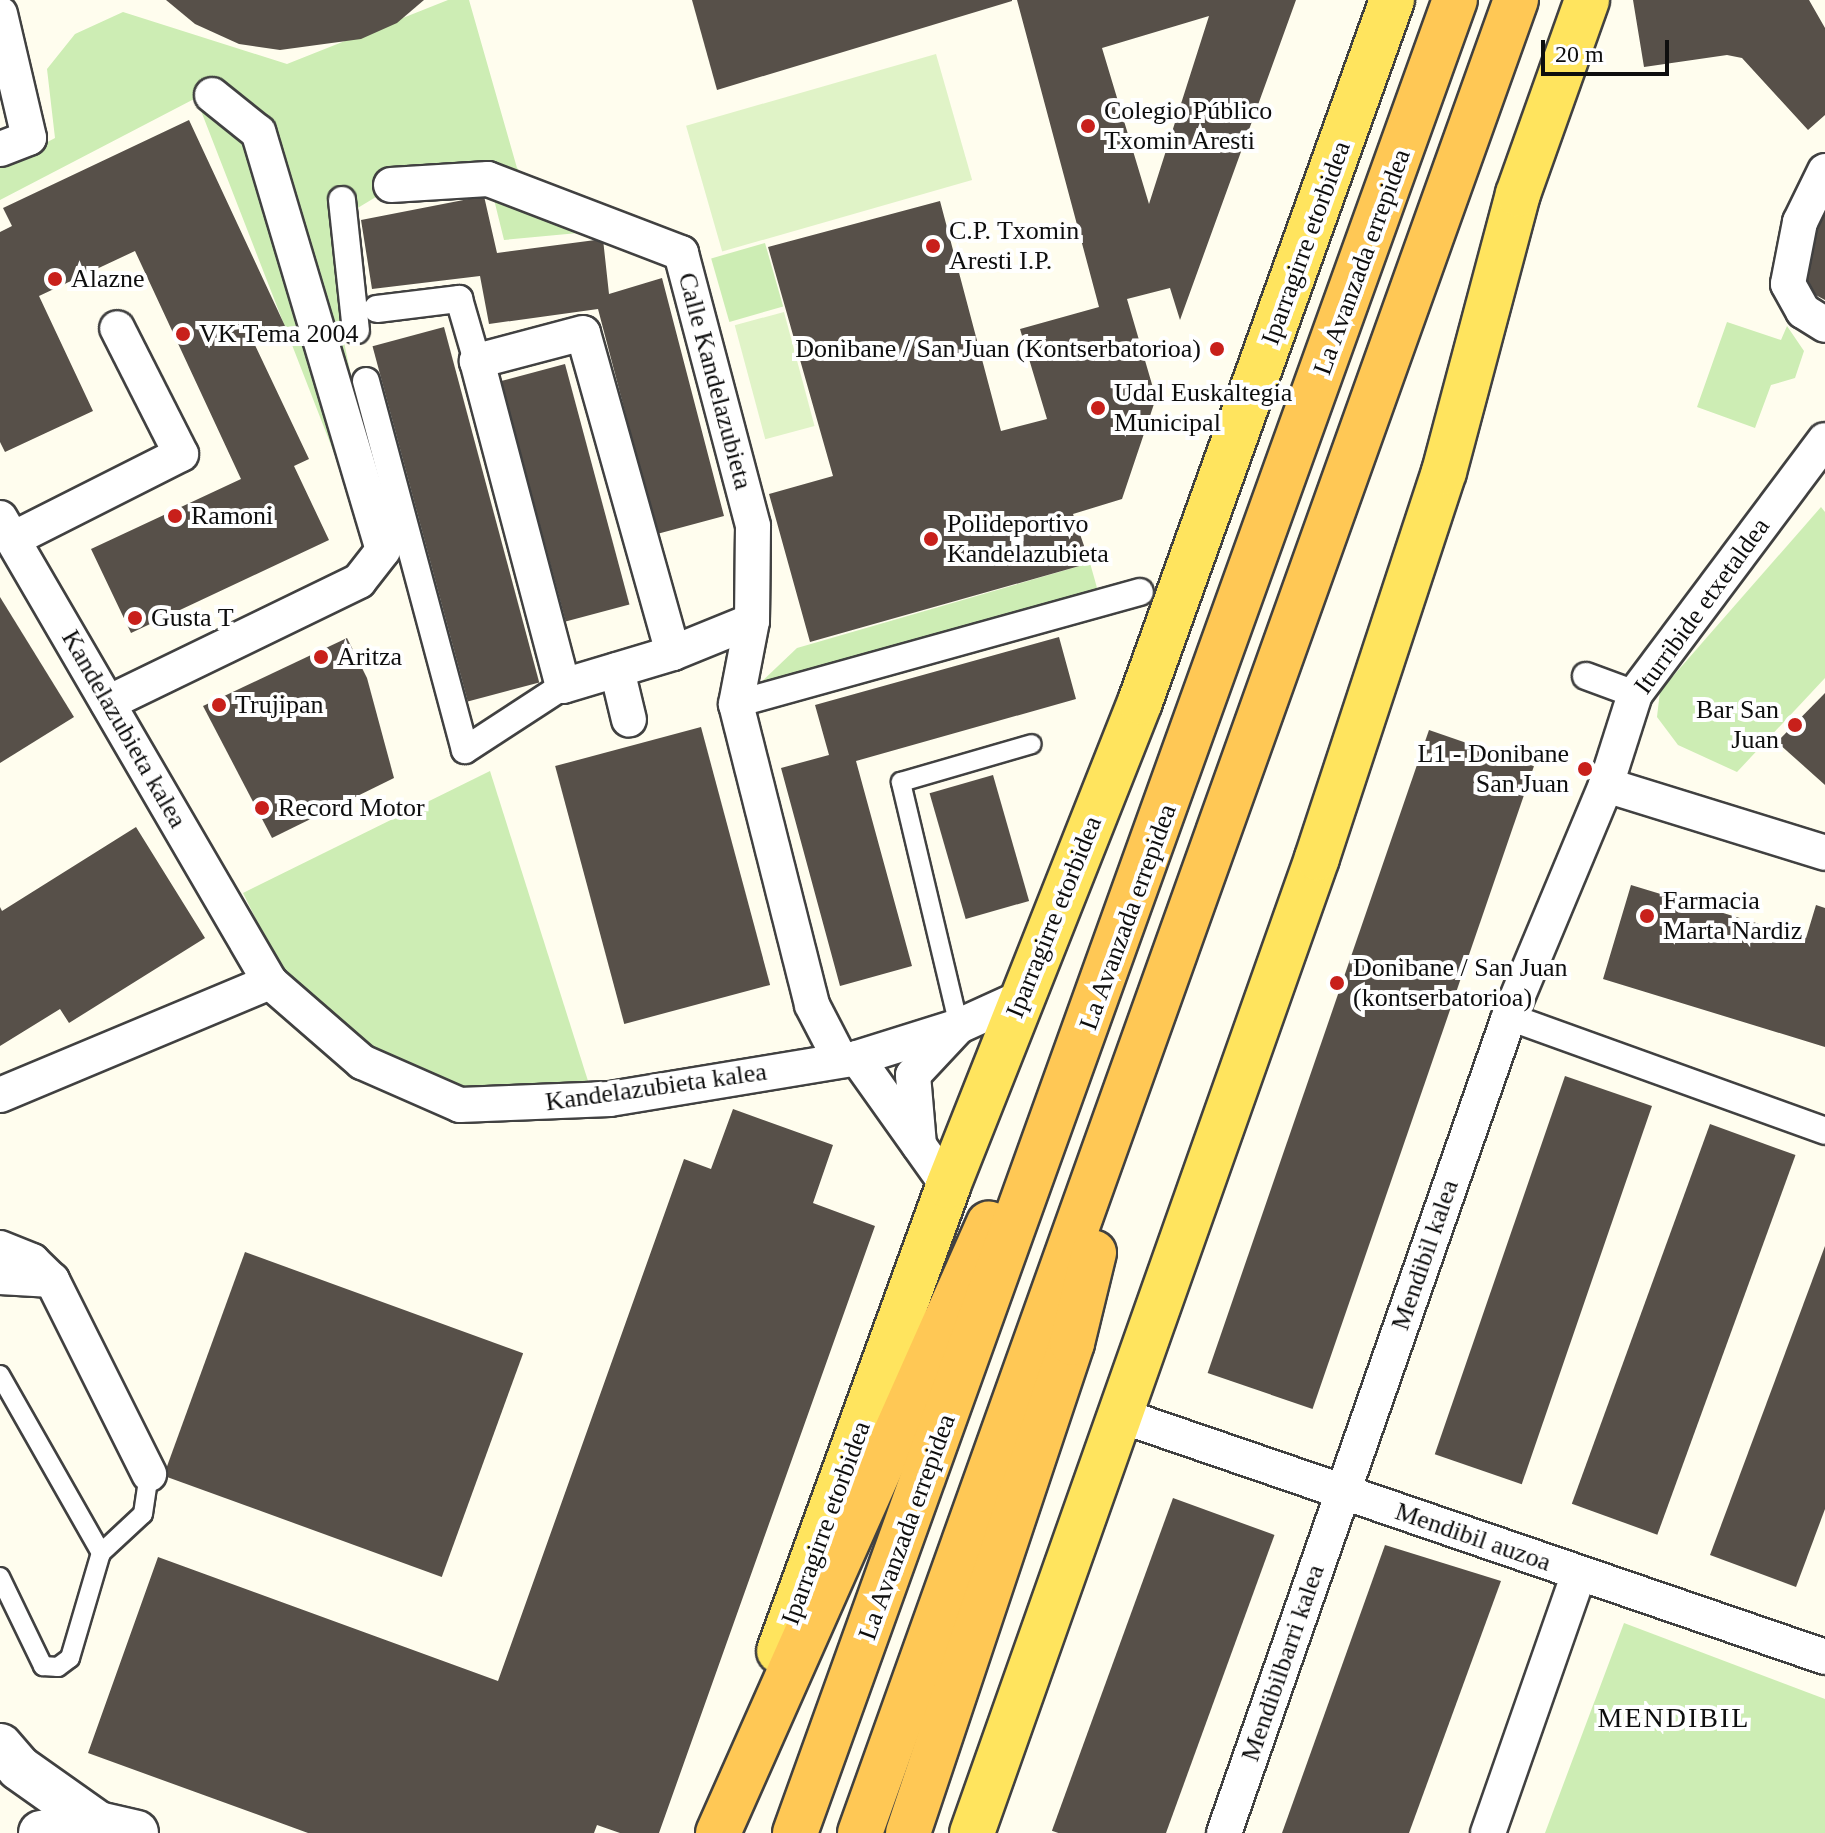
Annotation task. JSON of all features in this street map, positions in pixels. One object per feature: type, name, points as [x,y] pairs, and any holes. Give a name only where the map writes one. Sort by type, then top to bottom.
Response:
[{"type":"highway","name":"La Avanzada errepidea","points":[[795,1833],[1134,900],[1455,0]]},
{"type":"highway","points":[[860,1833],[1516,0]]},
{"type":"highway","points":[[715,1833],[1134,900]]},
{"type":"highway","points":[[908,1833],[1072,1343],[1149,1029]]},
{"type":"main road","name":"Iparragirre etorbidea","points":[[715,1833],[948,1186],[1140,702],[1392,0]]},
{"type":"main road","points":[[972,1833],[1317,858],[1444,472],[1450,437],[1518,194],[1587,0]]},
{"type":"street","points":[[0,14],[29,138],[0,149]]},
{"type":"street","points":[[108,703],[359,581],[383,550],[258,132],[212,95]]},
{"type":"street","points":[[1825,171],[1800,222],[1788,284],[1803,311],[1825,325]]},
{"type":"street","name":"Calle Kandelazubieta","points":[[391,185],[488,179],[681,253],[753,526],[752,621],[736,704],[812,1005],[848,1058],[948,1186]]},
{"type":"street","points":[[342,200],[356,330]]},
{"type":"street","points":[[377,309],[459,299],[563,686]]},
{"type":"street","points":[[8,528],[181,454],[117,328]]},
{"type":"street","points":[[477,361],[583,333],[673,653]]},
{"type":"street","points":[[366,381],[465,750],[563,686],[673,653],[752,621]]},
{"type":"street","name":"Iturribide etxetaldea","points":[[1606,785],[1635,694],[1825,440]]},
{"type":"street","name":"Kandelazubieta kalea","points":[[8,528],[270,982],[362,1062],[460,1105],[610,1099],[848,1058]]},
{"type":"street","points":[[736,704],[1140,592]]},
{"type":"street","points":[[617,670],[629,720]]},
{"type":"street","points":[[1586,676],[1635,694]]},
{"type":"street","points":[[1606,785],[1825,853]]},
{"type":"street","name":"Mendibil kalea","points":[[1342,1492],[1509,1017],[1606,785]]},
{"type":"street","points":[[0,1095],[270,982]]},
{"type":"street","points":[[848,1058],[959,1026],[1023,997]]},
{"type":"street","points":[[1509,1017],[1825,1131]]},
{"type":"street","points":[[919,1145],[913,1075],[959,1026]]},
{"type":"street","points":[[0,1248],[32,1261],[52,1280],[149,1474]]},
{"type":"street","points":[[0,1277],[52,1280]]},
{"type":"street","name":"Mendibil auzoa","points":[[1122,1416],[1825,1657]]},
{"type":"street","name":"Mendibilbarri kalea","points":[[1224,1833],[1342,1492]]},
{"type":"street","points":[[1488,1833],[1579,1573]]},
{"type":"street","points":[[0,1746],[19,1768],[117,1828]]},
{"type":"street","points":[[41,1833],[117,1828]]},
{"type":"lane","points":[[959,1026],[901,782],[1032,744]]},
{"type":"lane","points":[[0,1375],[101,1553]]},
{"type":"lane","points":[[0,1577],[43,1666],[58,1667],[70,1658],[101,1553],[143,1514],[149,1474]]},
{"type":"green space","points":[[448,0],[469,0],[517,168],[578,233],[504,240],[487,171],[409,177],[356,209],[352,306],[343,337],[367,453],[334,453],[196,98],[0,200],[0,167],[55,138],[47,69],[75,34],[123,12],[287,64]]},
{"type":"green space","points":[[936,54],[972,180],[722,252],[686,126]]},
{"type":"green space","points":[[765,243],[783,306],[729,322],[711,258]]},
{"type":"green space","points":[[784,312],[815,426],[765,439],[735,325]]},
{"type":"green space","points":[[1727,322],[1781,340],[1787,326],[1804,351],[1795,378],[1771,385],[1755,428],[1697,407]]},
{"type":"green space","points":[[1821,507],[1825,512],[1825,678],[1737,772],[1678,745],[1657,717],[1660,691]]},
{"type":"green space","points":[[1090,563],[1099,595],[754,689],[797,648]]},
{"type":"green space","points":[[490,771],[588,1081],[541,1090],[460,1088],[364,1047],[282,972],[243,893]]},
{"type":"green space","points":[[1624,1623],[1825,1699],[1825,1833],[1545,1833]]},
{"type":"building","points":[[166,0],[424,0],[397,23],[361,39],[280,50],[239,44],[195,24]]},
{"type":"building","points":[[692,0],[1012,0],[1012,1],[717,90]]},
{"type":"building","points":[[1017,0],[1296,0],[1180,320],[1170,288],[1127,299],[1156,398],[1122,499],[1073,514],[1090,563],[810,642],[769,494],[833,476],[768,247],[940,201],[1001,431],[1047,419],[1020,329],[1099,307]],"holes":[[[1209,16],[1149,204],[1102,48]]]},
{"type":"building","points":[[1633,0],[1809,0],[1825,28],[1825,115],[1808,130],[1742,58],[1727,55],[1644,67]]},
{"type":"building","points":[[189,120],[285,326],[253,341],[309,459],[294,466],[329,540],[131,633],[91,549],[241,479],[135,251],[39,296],[93,411],[5,452],[0,442],[0,232],[12,226],[3,208]]},
{"type":"building","points":[[484,196],[497,253],[603,239],[609,294],[662,278],[724,516],[657,534],[598,309],[489,324],[480,276],[372,289],[361,220]]},
{"type":"building","points":[[1825,209],[1825,300],[1795,284]]},
{"type":"building","points":[[444,327],[539,682],[468,702],[373,346]]},
{"type":"building","points":[[565,364],[629,605],[566,622],[501,381]]},
{"type":"building","points":[[0,597],[74,717],[0,763]]},
{"type":"building","points":[[1059,637],[1076,699],[856,761],[912,966],[840,986],[781,768],[829,755],[815,705]]},
{"type":"building","points":[[347,638],[367,678],[394,778],[272,838],[203,706]]},
{"type":"building","points":[[1825,693],[1825,785],[1777,742]]},
{"type":"building","points":[[701,727],[770,985],[624,1024],[555,766]]},
{"type":"building","points":[[1429,730],[1534,766],[1313,1409],[1208,1373]]},
{"type":"building","points":[[993,775],[1029,901],[966,919],[930,793]]},
{"type":"building","points":[[136,827],[205,938],[69,1023],[60,1009],[0,1046],[0,907],[2,911]]},
{"type":"building","points":[[1631,885],[1806,938],[1816,905],[1825,908],[1825,1047],[1603,979]]},
{"type":"building","points":[[1565,1076],[1652,1106],[1522,1484],[1435,1454]]},
{"type":"building","points":[[733,1109],[833,1145],[813,1203],[875,1226],[659,1833],[620,1833],[597,1825],[594,1833],[308,1833],[88,1753],[158,1557],[498,1681],[684,1159],[711,1169]]},
{"type":"building","points":[[1710,1124],[1796,1155],[1657,1535],[1572,1504]]},
{"type":"building","points":[[1825,1246],[1825,1509],[1796,1587],[1710,1555]]},
{"type":"building","points":[[245,1252],[523,1353],[442,1577],[164,1476]]},
{"type":"building","points":[[1173,1498],[1274,1535],[1166,1833],[1052,1831]]},
{"type":"building","points":[[1385,1545],[1501,1581],[1409,1833],[1282,1833]]},
{"type":"place","name":"Colegio Público Txomin Aresti","points":[[1088,126]]},
{"type":"place","name":"C.P. Txomin Aresti I.P.","points":[[933,246]]},
{"type":"place","name":"Alazne","points":[[55,279]]},
{"type":"place","name":"VK Tema 2004","points":[[183,334]]},
{"type":"place","name":"Donibane / San Juan (Kontserbatorioa)","points":[[1217,349]]},
{"type":"place","name":"Udal Euskaltegia Municipal","points":[[1098,408]]},
{"type":"place","name":"Ramoni","points":[[175,516]]},
{"type":"place","name":"Polideportivo Kandelazubieta","points":[[931,539]]},
{"type":"place","name":"Gusta T","points":[[135,618]]},
{"type":"place","name":"Aritza","points":[[321,657]]},
{"type":"place","name":"Trujipan","points":[[219,705]]},
{"type":"place","name":"Bar San Juan","points":[[1795,725]]},
{"type":"place","name":"L1 - Donibane San Juan","points":[[1585,769]]},
{"type":"place","name":"Record Motor","points":[[262,808]]},
{"type":"place","name":"Farmacia Marta Nardiz","points":[[1647,916]]},
{"type":"place","name":"Donibane / San Juan (kontserbatorioa)","points":[[1337,983]]},
{"type":"district","name":"MENDIBIL","points":[[1674,1718]]}]
